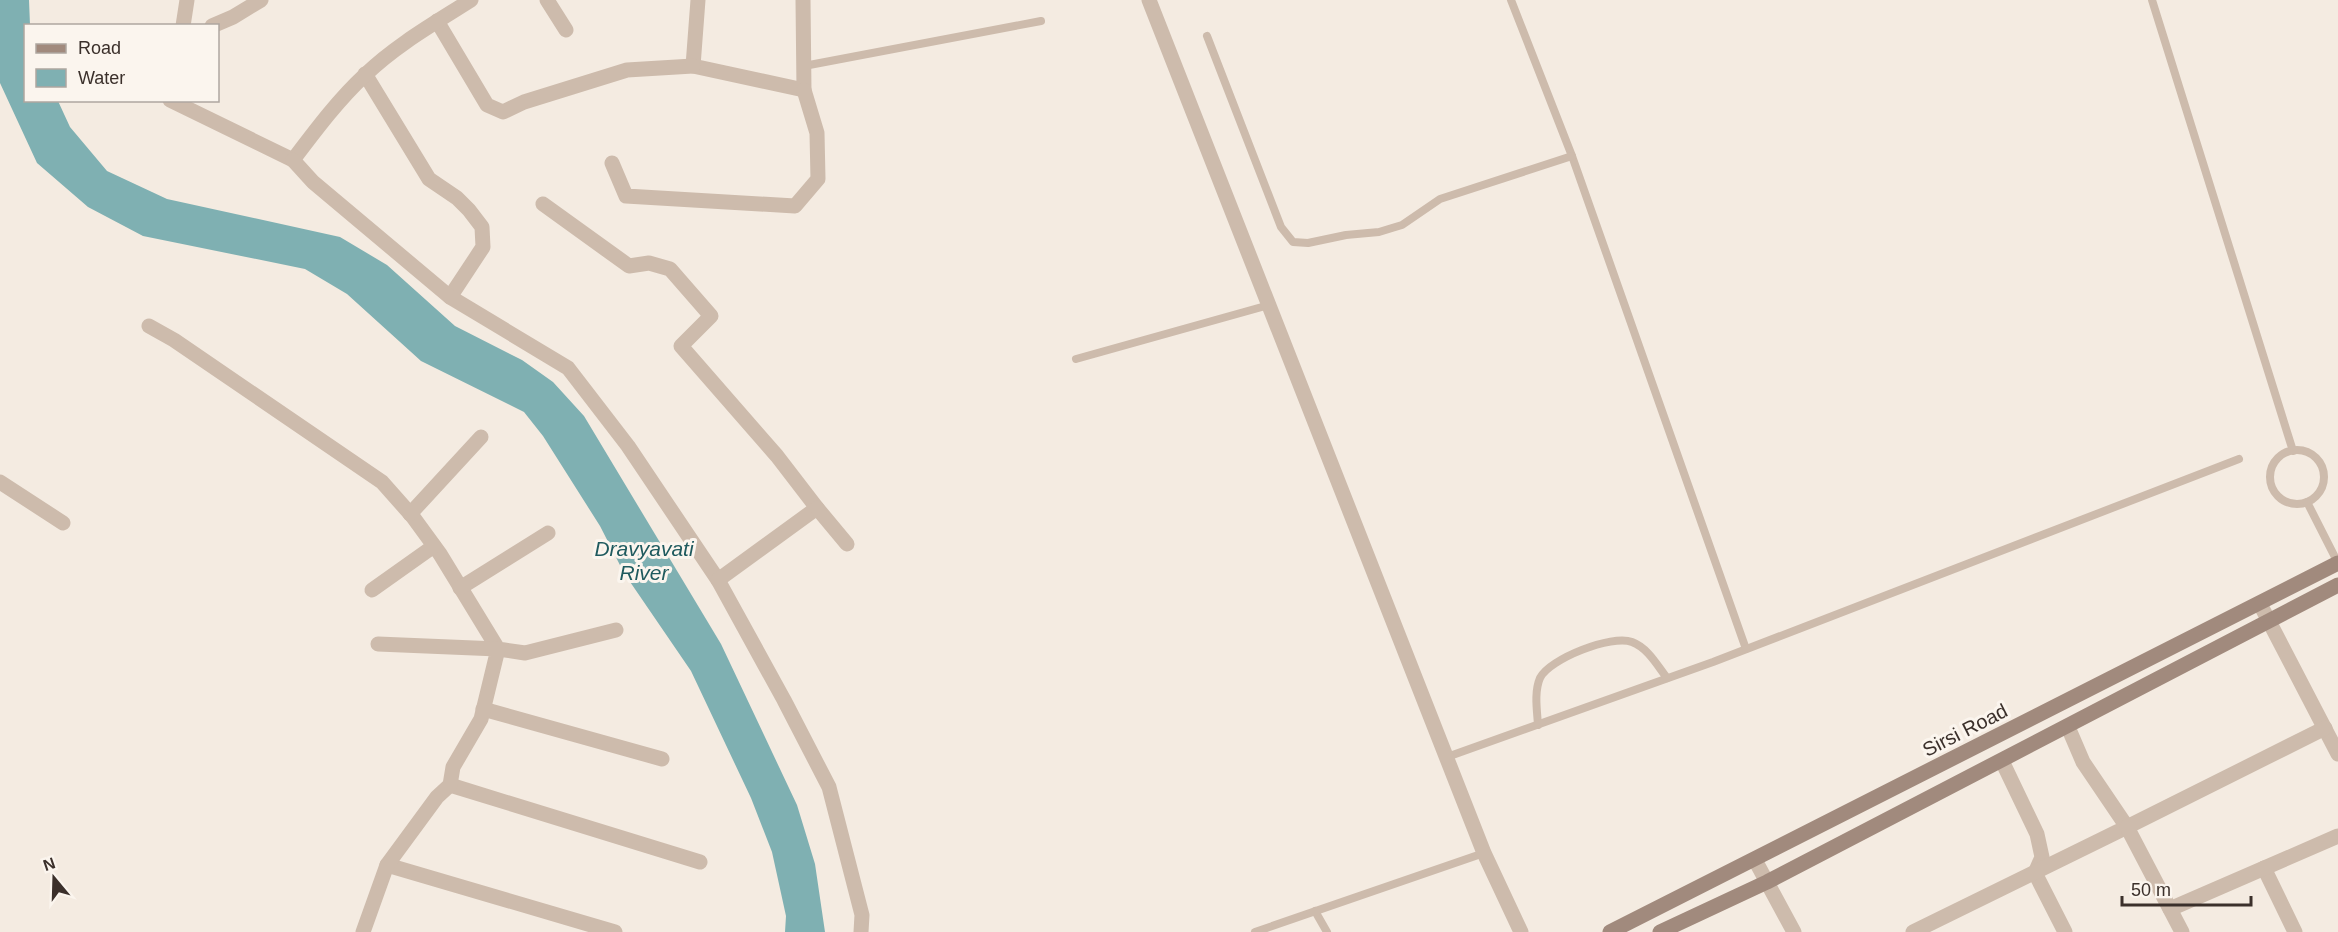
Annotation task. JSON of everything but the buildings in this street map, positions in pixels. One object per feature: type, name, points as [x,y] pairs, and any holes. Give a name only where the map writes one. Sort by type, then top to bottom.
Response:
[{"type":"street","points":[[183,24],[187,0]]},
{"type":"street","points":[[216,24],[261,0]]},
{"type":"street","points":[[293,160],[322,121],[365,74],[437,21],[471,0]]},
{"type":"street","points":[[547,0],[566,30]]},
{"type":"street","points":[[693,66],[698,0]]},
{"type":"street","points":[[612,163],[626,196],[795,206],[818,179],[817,133],[804,90],[803,0]]},
{"type":"street","points":[[1149,0],[1484,853],[1521,932]]},
{"type":"street","points":[[437,21],[487,105],[503,112],[524,102],[627,70],[693,66],[804,90]]},
{"type":"street","points":[[365,74],[429,179],[457,198],[482,227],[483,247],[450,297]]},
{"type":"street","points":[[174,102],[293,160],[314,182],[450,297],[568,368],[634,454],[718,580],[784,700],[828,787],[862,915],[861,932]]},
{"type":"street","points":[[543,204],[629,266],[649,263],[670,269],[711,316],[681,346],[777,456],[847,544]]},
{"type":"street","points":[[149,326],[174,340],[382,482],[434,546],[498,649],[481,719],[453,767],[450,785],[437,797],[387,865],[363,932]]},
{"type":"street","points":[[410,514],[482,437]]},
{"type":"street","points":[[0,482],[63,523]]},
{"type":"street","points":[[718,580],[817,508]]},
{"type":"street","points":[[460,588],[548,533]]},
{"type":"street","points":[[372,590],[434,546]]},
{"type":"street","name":"Sirsi Road","points":[[1610,932],[2338,563]]},
{"type":"street","points":[[1660,932],[1767,882],[2338,585]]},
{"type":"street","points":[[2260,604],[2338,754]]},
{"type":"street","points":[[378,644],[498,649],[525,653],[616,630]]},
{"type":"street","points":[[483,709],[662,759]]},
{"type":"street","points":[[2068,727],[2083,762],[2127,827],[2182,932]]},
{"type":"street","points":[[1913,932],[2325,728]]},
{"type":"street","points":[[2002,761],[2037,834],[2042,857],[2035,873]]},
{"type":"street","points":[[450,785],[700,862]]},
{"type":"street","points":[[2170,909],[2338,836]]},
{"type":"street","points":[[1755,860],[1794,932]]},
{"type":"street","points":[[387,865],[615,932]]},
{"type":"street","points":[[2264,868],[2295,932]]},
{"type":"street","points":[[2035,873],[2065,932]]},
{"type":"lane","points":[[1511,0],[1572,156],[1746,649]]},
{"type":"lane","points":[[2152,0],[2293,451]]},
{"type":"lane","points":[[804,66],[1041,21]]},
{"type":"lane","points":[[1207,36],[1281,228],[1293,242],[1308,243],[1346,235],[1379,232],[1402,225],[1440,200],[1572,156]]},
{"type":"lane","points":[[1076,359],[1269,305]]},
{"type":"lane","points":[[2293,451],[2308,453],[2314,457],[2322,470],[2322,485],[2319,492],[2307,502],[2292,504],[2279,497],[2271,484],[2270,477],[2274,463],[2279,457],[2293,451]]},
{"type":"lane","points":[[1447,757],[1746,649],[2240,459]]},
{"type":"lane","points":[[2307,502],[2338,563]]},
{"type":"lane","points":[[1538,725],[1537,691],[1544,671],[1556,662],[1582,650],[1611,640],[1623,639],[1633,642],[1651,656],[1667,678]]},
{"type":"lane","points":[[1255,932],[1484,853]]},
{"type":"lane","points":[[1315,911],[1327,932]]},
{"type":"water","name":"Dravyavati River","points":[[0,0],[29,0],[30,24],[24,24],[24,102],[58,102],[70,127],[107,171],[167,199],[340,237],[387,265],[455,326],[522,360],[553,382],[584,416],[721,644],[797,805],[815,864],[825,932],[785,932],[786,916],[772,852],[751,798],[691,671],[624,573],[600,526],[543,436],[524,412],[421,361],[347,294],[305,269],[143,236],[88,207],[37,163],[0,83]]}]
